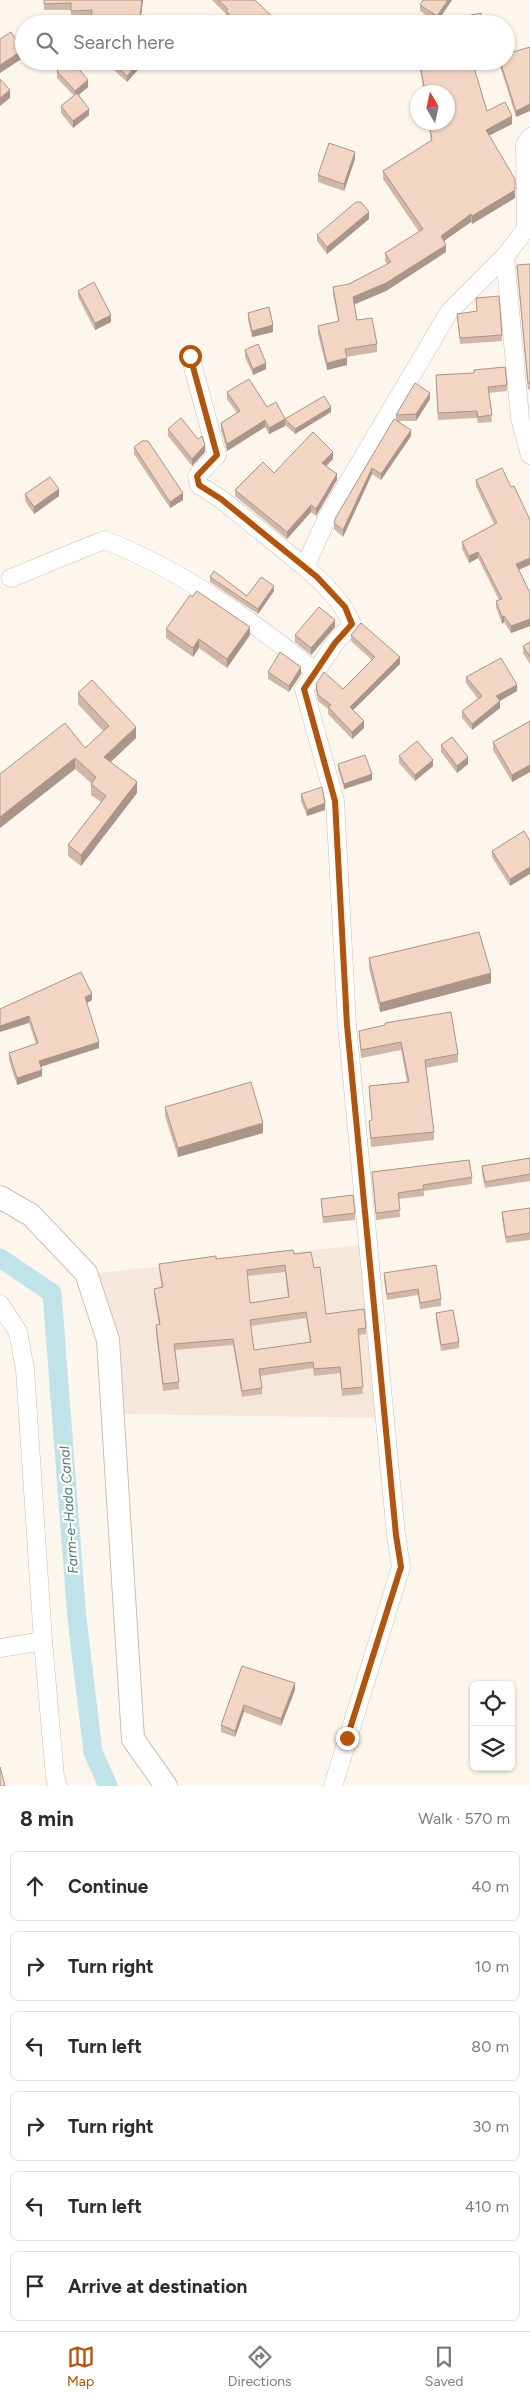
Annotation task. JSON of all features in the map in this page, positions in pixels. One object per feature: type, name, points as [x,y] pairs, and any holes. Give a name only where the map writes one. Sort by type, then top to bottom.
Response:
[{"type":"street","points":[[304,567],[327,518],[449,312],[505,256],[526,229],[525,145],[530,137]]},
{"type":"street","points":[[505,256],[520,418],[530,455]]},
{"type":"street","points":[[190,356],[217,455],[197,476],[199,485],[221,499],[317,577],[345,607],[352,624],[335,643],[304,689],[335,801],[347,1025],[395,1525],[401,1567],[333,1786]]},
{"type":"street","points":[[10,578],[104,540],[140,554],[237,610],[315,671]]},
{"type":"street","points":[[0,1197],[31,1215],[86,1274],[108,1340],[134,1739],[166,1786]]},
{"type":"street","points":[[0,1304],[18,1332],[25,1369],[43,1641],[55,1778],[58,1786]]},
{"type":"street","points":[[0,1648],[43,1641]]},
{"type":"shaded area","points":[[371,1244],[392,1418],[121,1414],[117,1341],[98,1273]]},
{"type":"building","points":[[44,0],[142,0],[140,15],[92,15],[92,10],[71,11],[71,3],[44,4]]},
{"type":"building","points":[[218,0],[255,0],[271,15],[230,15],[226,11],[228,9]]},
{"type":"building","points":[[423,0],[448,0],[438,15],[420,5]]},
{"type":"building","points":[[11,32],[15,38],[15,55],[0,65],[0,39]]},
{"type":"building","points":[[530,47],[530,104],[516,111],[503,70],[515,70],[515,51]]},
{"type":"building","points":[[80,70],[88,80],[75,91],[57,71]]},
{"type":"building","points":[[120,70],[132,70],[127,76]]},
{"type":"building","points":[[421,70],[475,70],[487,111],[505,102],[512,116],[486,130],[515,179],[515,190],[472,216],[471,214],[441,236],[446,245],[386,283],[353,297],[357,320],[372,318],[377,344],[345,349],[347,358],[327,363],[318,326],[339,321],[333,287],[349,284],[391,262],[385,253],[423,229],[383,171],[432,140],[430,130],[455,130],[455,85],[424,85]]},
{"type":"building","points":[[0,79],[10,90],[0,98]]},
{"type":"building","points":[[77,93],[89,109],[73,121],[61,106]]},
{"type":"building","points":[[329,143],[355,152],[344,184],[318,175]]},
{"type":"building","points":[[356,202],[361,202],[369,212],[327,247],[317,235]]},
{"type":"building","points":[[530,264],[530,383],[528,383],[517,265]]},
{"type":"building","points":[[94,282],[111,315],[95,323],[78,291]]},
{"type":"building","points":[[499,296],[502,335],[460,338],[457,314],[477,311],[476,298]]},
{"type":"building","points":[[269,307],[273,325],[252,331],[248,313]]},
{"type":"building","points":[[258,344],[266,363],[253,369],[245,350]]},
{"type":"building","points":[[505,367],[507,385],[488,387],[492,415],[478,417],[477,411],[438,413],[436,375],[474,373],[474,370]]},
{"type":"building","points":[[249,379],[267,407],[276,402],[285,419],[269,428],[265,420],[227,444],[221,423],[240,411],[227,392]]},
{"type":"building","points":[[415,383],[430,393],[416,414],[396,415]]},
{"type":"building","points":[[324,396],[331,407],[295,429],[285,419]]},
{"type":"building","points":[[181,418],[198,439],[202,436],[205,445],[192,459],[168,429]]},
{"type":"building","points":[[394,419],[411,430],[381,474],[372,468],[343,530],[334,523],[336,517]]},
{"type":"building","points":[[313,432],[333,452],[322,463],[337,474],[316,509],[311,505],[287,532],[235,490],[263,462],[274,473]]},
{"type":"building","points":[[142,441],[148,441],[183,493],[170,502],[134,447]]},
{"type":"building","points":[[502,468],[511,487],[514,486],[530,520],[530,558],[516,564],[530,593],[530,619],[511,626],[504,616],[502,617],[496,601],[502,599],[478,552],[469,556],[462,542],[497,523],[476,480]]},
{"type":"building","points":[[50,477],[59,489],[34,507],[25,494]]},
{"type":"building","points":[[214,571],[247,596],[261,577],[274,586],[258,609],[210,577]]},
{"type":"building","points":[[197,591],[250,627],[227,659],[199,639],[193,648],[166,629],[190,595],[192,597]]},
{"type":"building","points":[[319,607],[335,620],[311,648],[295,635]]},
{"type":"building","points":[[361,623],[400,657],[350,707],[364,721],[352,732],[328,707],[331,705],[318,695],[316,684],[324,672],[343,689],[375,657],[351,635]]},
{"type":"building","points":[[530,642],[530,657],[523,646]]},
{"type":"building","points":[[280,652],[301,667],[289,686],[268,672]]},
{"type":"building","points":[[501,658],[517,685],[496,696],[500,701],[472,724],[462,711],[482,696],[466,677]]},
{"type":"building","points":[[92,680],[136,727],[104,757],[137,782],[81,855],[68,845],[106,796],[91,784],[96,777],[75,758],[0,817],[0,774],[65,723],[85,748],[109,726],[78,693]]},
{"type":"building","points":[[530,721],[530,765],[512,775],[493,742]]},
{"type":"building","points":[[452,737],[468,757],[457,766],[441,745]]},
{"type":"building","points":[[417,741],[433,760],[415,775],[399,756]]},
{"type":"building","points":[[365,755],[372,774],[344,784],[338,764]]},
{"type":"building","points":[[322,787],[325,803],[307,810],[301,794]]},
{"type":"building","points":[[524,831],[530,841],[530,867],[510,879],[492,851]]},
{"type":"building","points":[[479,932],[491,973],[380,1003],[369,958]]},
{"type":"building","points":[[81,972],[92,994],[85,997],[99,1042],[39,1061],[42,1070],[17,1078],[9,1053],[38,1043],[29,1016],[0,1026],[0,1009]]},
{"type":"building","points":[[451,1012],[458,1054],[425,1060],[434,1132],[371,1138],[369,1121],[372,1120],[369,1086],[409,1082],[401,1042],[361,1050],[359,1031],[385,1025],[385,1023]]},
{"type":"building","points":[[251,1082],[263,1123],[178,1148],[165,1107]]},
{"type":"building","points":[[530,1158],[530,1174],[485,1182],[482,1166]]},
{"type":"building","points":[[469,1160],[472,1177],[423,1185],[424,1189],[398,1193],[400,1210],[376,1213],[372,1172]]},
{"type":"building","points":[[353,1195],[355,1213],[323,1217],[321,1199]]},
{"type":"building","points":[[530,1208],[530,1233],[506,1237],[502,1212]]},
{"type":"building","points":[[293,1250],[294,1254],[311,1252],[314,1268],[320,1267],[326,1314],[364,1309],[366,1328],[358,1329],[363,1387],[342,1389],[340,1367],[314,1369],[313,1362],[259,1369],[262,1388],[242,1391],[233,1339],[174,1344],[179,1382],[163,1384],[156,1325],[160,1324],[154,1289],[163,1287],[159,1264],[216,1256],[216,1259]],"holes":[[[285,1265],[289,1297],[250,1303],[247,1270]],[[306,1312],[311,1342],[254,1350],[250,1320]]]},
{"type":"building","points":[[436,1265],[441,1299],[420,1303],[418,1289],[387,1294],[384,1273]]},
{"type":"building","points":[[453,1310],[459,1342],[441,1345],[436,1313]]},
{"type":"building","points":[[242,1666],[295,1683],[281,1719],[244,1705],[235,1731],[221,1725]]},
{"type":"building","points":[[0,1767],[5,1786],[0,1786]]},
{"type":"waterway","name":"Farm-e-Hada Canal","points":[[0,1258],[52,1293],[77,1619],[93,1752],[108,1786]]},
{"type":"route","points":[[190,356],[217,455],[197,476],[199,485],[221,499],[317,577],[345,607],[352,624],[335,643],[304,689],[335,801],[347,1025],[396,1535],[401,1567],[347,1738]]}]
